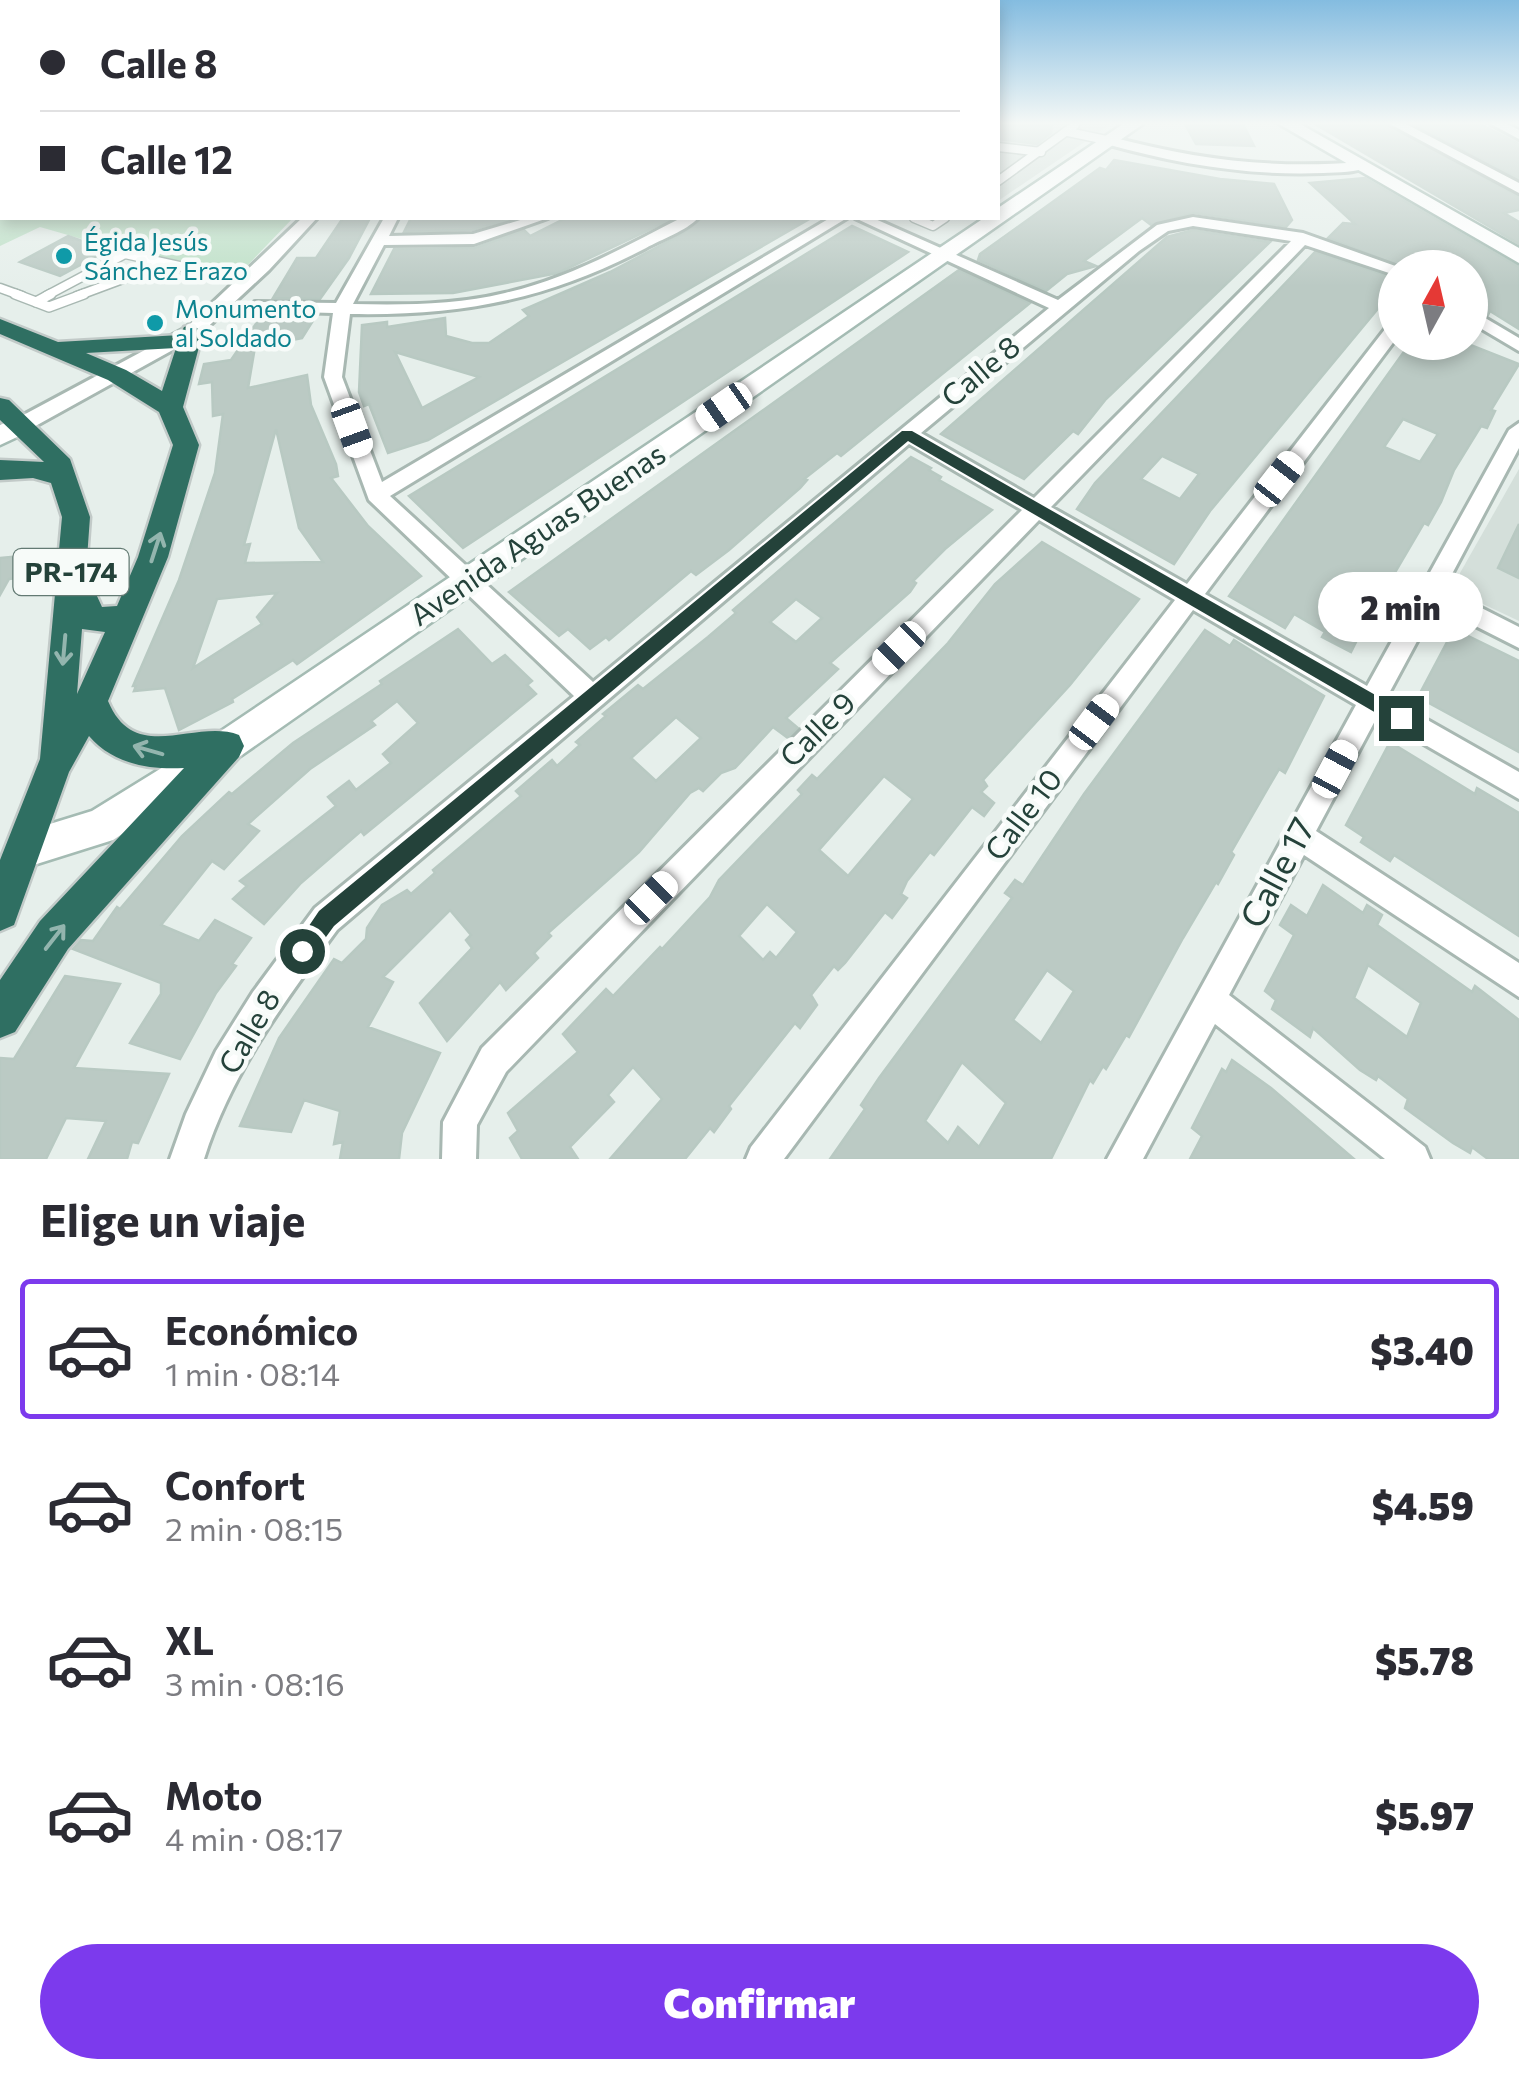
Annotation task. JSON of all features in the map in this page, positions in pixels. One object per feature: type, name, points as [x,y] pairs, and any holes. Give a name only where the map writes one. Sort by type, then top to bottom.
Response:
[{"type":"highway","points":[[0,326],[52,348],[117,375],[170,406],[184,337],[52,348]]},
{"type":"highway","name":"PR-174","points":[[0,911],[54,766],[91,701],[154,557],[186,445],[170,406]]},
{"type":"highway","name":"PR-174","points":[[8,422],[57,460],[76,517],[54,766]]},
{"type":"highway","points":[[0,470],[33,468],[62,476]]},
{"type":"highway","points":[[72,571],[92,620],[127,618]]},
{"type":"highway","points":[[91,701],[104,730],[131,745],[169,756],[228,746]]},
{"type":"highway","points":[[0,1017],[54,935],[228,746]]},
{"type":"street","name":"Avenida Aguas Buenas","points":[[1000,215],[1052,178]]},
{"type":"street","points":[[1383,178],[1519,257]]},
{"type":"street","points":[[8,422],[117,375],[184,337],[248,281],[308,220]]},
{"type":"street","points":[[390,220],[342,308],[333,377],[376,495],[591,696]]},
{"type":"street","points":[[377,241],[474,239],[535,220]]},
{"type":"street","points":[[261,306],[342,308],[479,303],[534,291],[586,272],[687,220]]},
{"type":"street","points":[[376,495],[837,220]]},
{"type":"street","points":[[866,220],[1060,306]]},
{"type":"street","name":"Avenida Aguas Buenas","points":[[24,848],[100,827],[228,746],[994,220]]},
{"type":"street","name":"Calle 8","points":[[187,1159],[194,1134],[254,1014],[326,919],[1060,306],[1168,224],[1203,222],[1303,238],[1378,262]]},
{"type":"street","name":"Calle 9","points":[[459,1159],[460,1122],[494,1060],[1303,238]]},
{"type":"street","points":[[479,303],[481,323]]},
{"type":"street","points":[[1488,326],[1519,346]]},
{"type":"street","name":"Calle 10","points":[[763,1159],[1378,350]]},
{"type":"street","name":"Calle 17","points":[[1124,1159],[1519,430]]},
{"type":"street","points":[[907,434],[1519,786]]},
{"type":"street","points":[[1431,593],[1519,638]]},
{"type":"street","points":[[1299,836],[1519,981]]},
{"type":"street","points":[[1210,1000],[1413,1159]]},
{"type":"lane","points":[[919,220],[933,226],[942,220]]},
{"type":"lane","points":[[36,302],[120,256],[132,255],[248,281]]},
{"type":"lane","points":[[0,288],[49,306],[163,264]]},
{"type":"shaded area","points":[[1000,178],[1032,178],[1000,200]]},
{"type":"shaded area","points":[[1519,469],[1519,621],[1464,595],[1460,573]]},
{"type":"green space","points":[[0,220],[291,220],[241,272],[176,266],[40,227],[0,246]]},
{"type":"building","points":[[1086,178],[1215,178],[1274,184],[1292,220],[1286,227],[1194,213],[1151,225],[1142,218],[1084,261],[1096,266],[1067,274],[1046,291],[978,260],[980,254]]},
{"type":"building","points":[[1365,178],[1519,267],[1519,329],[1490,311],[1488,315],[1488,250],[1378,250],[1378,258],[1328,238],[1343,223],[1355,224],[1310,183]]},
{"type":"building","points":[[1407,178],[1485,178],[1519,197],[1519,210],[1504,213],[1519,222],[1519,244]]},
{"type":"building","points":[[342,220],[369,220],[349,258],[320,299],[273,298],[297,258],[316,258]]},
{"type":"building","points":[[410,220],[508,220],[472,230],[404,232]]},
{"type":"building","points":[[562,220],[670,220],[558,273],[453,293],[371,294],[394,249],[475,248],[524,230],[530,236]]},
{"type":"building","points":[[700,220],[808,220],[428,440],[388,453],[369,404],[364,406],[359,392],[362,325],[387,322],[387,327],[445,318],[446,336],[489,343],[529,316],[523,310],[610,272],[682,234]],"holes":[[[395,352],[479,377],[422,408]]]},
{"type":"building","points":[[852,226],[908,252],[463,548],[409,496]]},
{"type":"building","points":[[1193,230],[1270,242],[1106,399],[1078,434],[1073,431],[1024,479],[941,434],[1167,237]]},
{"type":"building","name":"Égida Jesús Sánchez Erazo","points":[[68,236],[108,250],[60,276],[20,262]]},
{"type":"building","points":[[1315,252],[1378,272],[1378,308],[1210,511],[1174,564],[1077,509],[1095,483]],"holes":[[[1162,456],[1199,474],[1180,499],[1141,479]]]},
{"type":"building","points":[[959,270],[1030,303],[841,456],[837,453],[804,479],[807,480],[800,488],[729,550],[696,575],[691,571],[609,640],[606,637],[590,649],[568,629],[559,636],[509,592]]},
{"type":"building","points":[[262,315],[314,319],[302,338],[255,347],[248,388],[307,375],[311,405],[336,464],[338,476],[331,478],[368,526],[421,576],[297,664],[293,660],[232,699],[233,702],[179,730],[165,688],[134,691],[133,686],[179,580],[215,473],[223,414],[213,416],[212,382],[199,384],[204,364],[231,360]],"holes":[[[276,429],[299,528],[323,562],[245,563],[250,544],[244,545]],[[277,593],[257,617],[262,624],[193,668],[217,599]]]},
{"type":"building","points":[[1488,352],[1519,364],[1491,410],[1495,411],[1487,428],[1481,426],[1454,470],[1428,525],[1424,523],[1377,603],[1385,608],[1371,632],[1363,628],[1351,652],[1322,637],[1325,632],[1294,614],[1285,628],[1229,596],[1398,360],[1488,360]],"holes":[[[1403,419],[1438,434],[1420,462],[1384,447]]]},
{"type":"building","points":[[911,457],[931,468],[941,477],[939,480],[992,510],[945,549],[913,581],[916,583],[910,592],[830,663],[838,669],[786,718],[798,728],[788,738],[773,727],[735,768],[721,773],[703,791],[699,788],[690,793],[639,852],[548,933],[551,936],[534,953],[538,958],[506,990],[500,982],[447,1041],[420,1003],[472,948],[466,940],[471,935],[450,910],[383,977],[393,982],[368,1027],[440,1053],[402,1133],[399,1159],[340,1159],[343,1142],[334,1144],[340,1111],[304,1100],[291,1132],[240,1126],[279,1038],[334,959],[342,963],[366,939],[367,928],[382,905],[407,890],[411,894],[435,873],[433,870],[521,796],[516,791],[552,760],[557,766],[580,745],[576,742],[606,716],[603,714],[638,685],[643,689],[708,637],[736,613],[733,610]],"holes":[[[796,599],[822,618],[796,642],[770,622]],[[676,717],[701,738],[656,781],[631,758]]]},
{"type":"building","points":[[1519,524],[1519,578],[1498,568]]},
{"type":"building","points":[[1042,542],[1139,599],[1070,685],[983,780],[987,786],[981,792],[994,803],[984,816],[972,807],[934,855],[930,852],[907,881],[901,894],[907,898],[892,918],[885,912],[845,963],[838,970],[834,966],[811,995],[817,1005],[800,1028],[795,1023],[729,1106],[731,1109],[714,1132],[710,1128],[685,1159],[610,1159],[662,1099],[633,1067],[608,1095],[614,1102],[570,1147],[578,1159],[522,1159],[510,1138],[518,1131],[508,1113],[578,1052],[563,1034],[606,989],[613,996],[662,949],[710,897],[719,880],[802,794],[798,790],[812,775],[817,779],[948,643],[995,584]],"holes":[[[884,776],[913,799],[848,876],[819,850]],[[767,904],[797,932],[776,958],[770,952],[763,960],[739,936]]]},
{"type":"building","points":[[22,556],[19,562],[25,561],[16,578],[9,579],[0,595],[0,558]]},
{"type":"building","points":[[458,629],[492,664],[505,655],[532,681],[527,685],[536,694],[364,835],[361,831],[301,883],[264,924],[233,899],[247,886],[240,881],[336,806],[328,797],[349,781],[356,790],[391,763],[383,754],[418,723],[397,701],[371,721],[375,725],[310,769],[248,824],[259,831],[224,869],[212,861],[161,925],[199,941],[215,920],[251,938],[232,964],[236,966],[216,993],[180,1059],[130,1043],[161,994],[161,983],[73,949],[81,940],[93,941],[117,907],[120,909],[182,836],[229,792],[232,794],[293,743]]},
{"type":"building","points":[[1454,629],[1519,661],[1519,752],[1418,697]]},
{"type":"building","points":[[1205,630],[1230,646],[1234,640],[1324,696],[1285,773],[1279,769],[1129,1037],[1126,1035],[1106,1069],[1103,1066],[1093,1083],[1090,1080],[1051,1159],[830,1159],[865,1109],[861,1105],[879,1078],[1012,898],[1005,893],[1015,880],[1023,885],[1084,794]],"holes":[[[1047,970],[1074,991],[1041,1043],[1013,1020]],[[962,1062],[1006,1103],[979,1147],[958,1127],[948,1143],[925,1121]]]},
{"type":"building","points":[[1390,742],[1475,794],[1477,788],[1519,813],[1519,936],[1394,855],[1390,861],[1361,842],[1364,837],[1346,825]]},
{"type":"building","points":[[1323,885],[1363,913],[1367,905],[1382,915],[1377,925],[1472,992],[1475,986],[1519,1020],[1519,1159],[1488,1159],[1472,1147],[1470,1153],[1453,1143],[1405,1108],[1408,1099],[1378,1076],[1376,1080],[1360,1070],[1313,1028],[1310,1037],[1272,1009],[1276,1000],[1265,991],[1294,935],[1280,925],[1291,905],[1307,916]],"holes":[[[1368,965],[1421,1003],[1407,1037],[1354,998]]]},
{"type":"building","points":[[65,976],[120,984],[74,1068],[169,1074],[138,1143],[132,1142],[127,1159],[88,1159],[106,1121],[66,1118],[46,1159],[0,1159],[0,1058],[14,1059]]},
{"type":"building","points":[[1232,1060],[1354,1159],[1190,1159],[1202,1136],[1192,1128],[1222,1069],[1226,1072]]},
{"type":"place","name":"Égida Jesús Sánchez Erazo","points":[[64,256]]},
{"type":"place","name":"Monumento al Soldado","points":[[155,323]]},
{"type":"route","points":[[302,951],[326,919],[907,434],[1401,718]]}]
